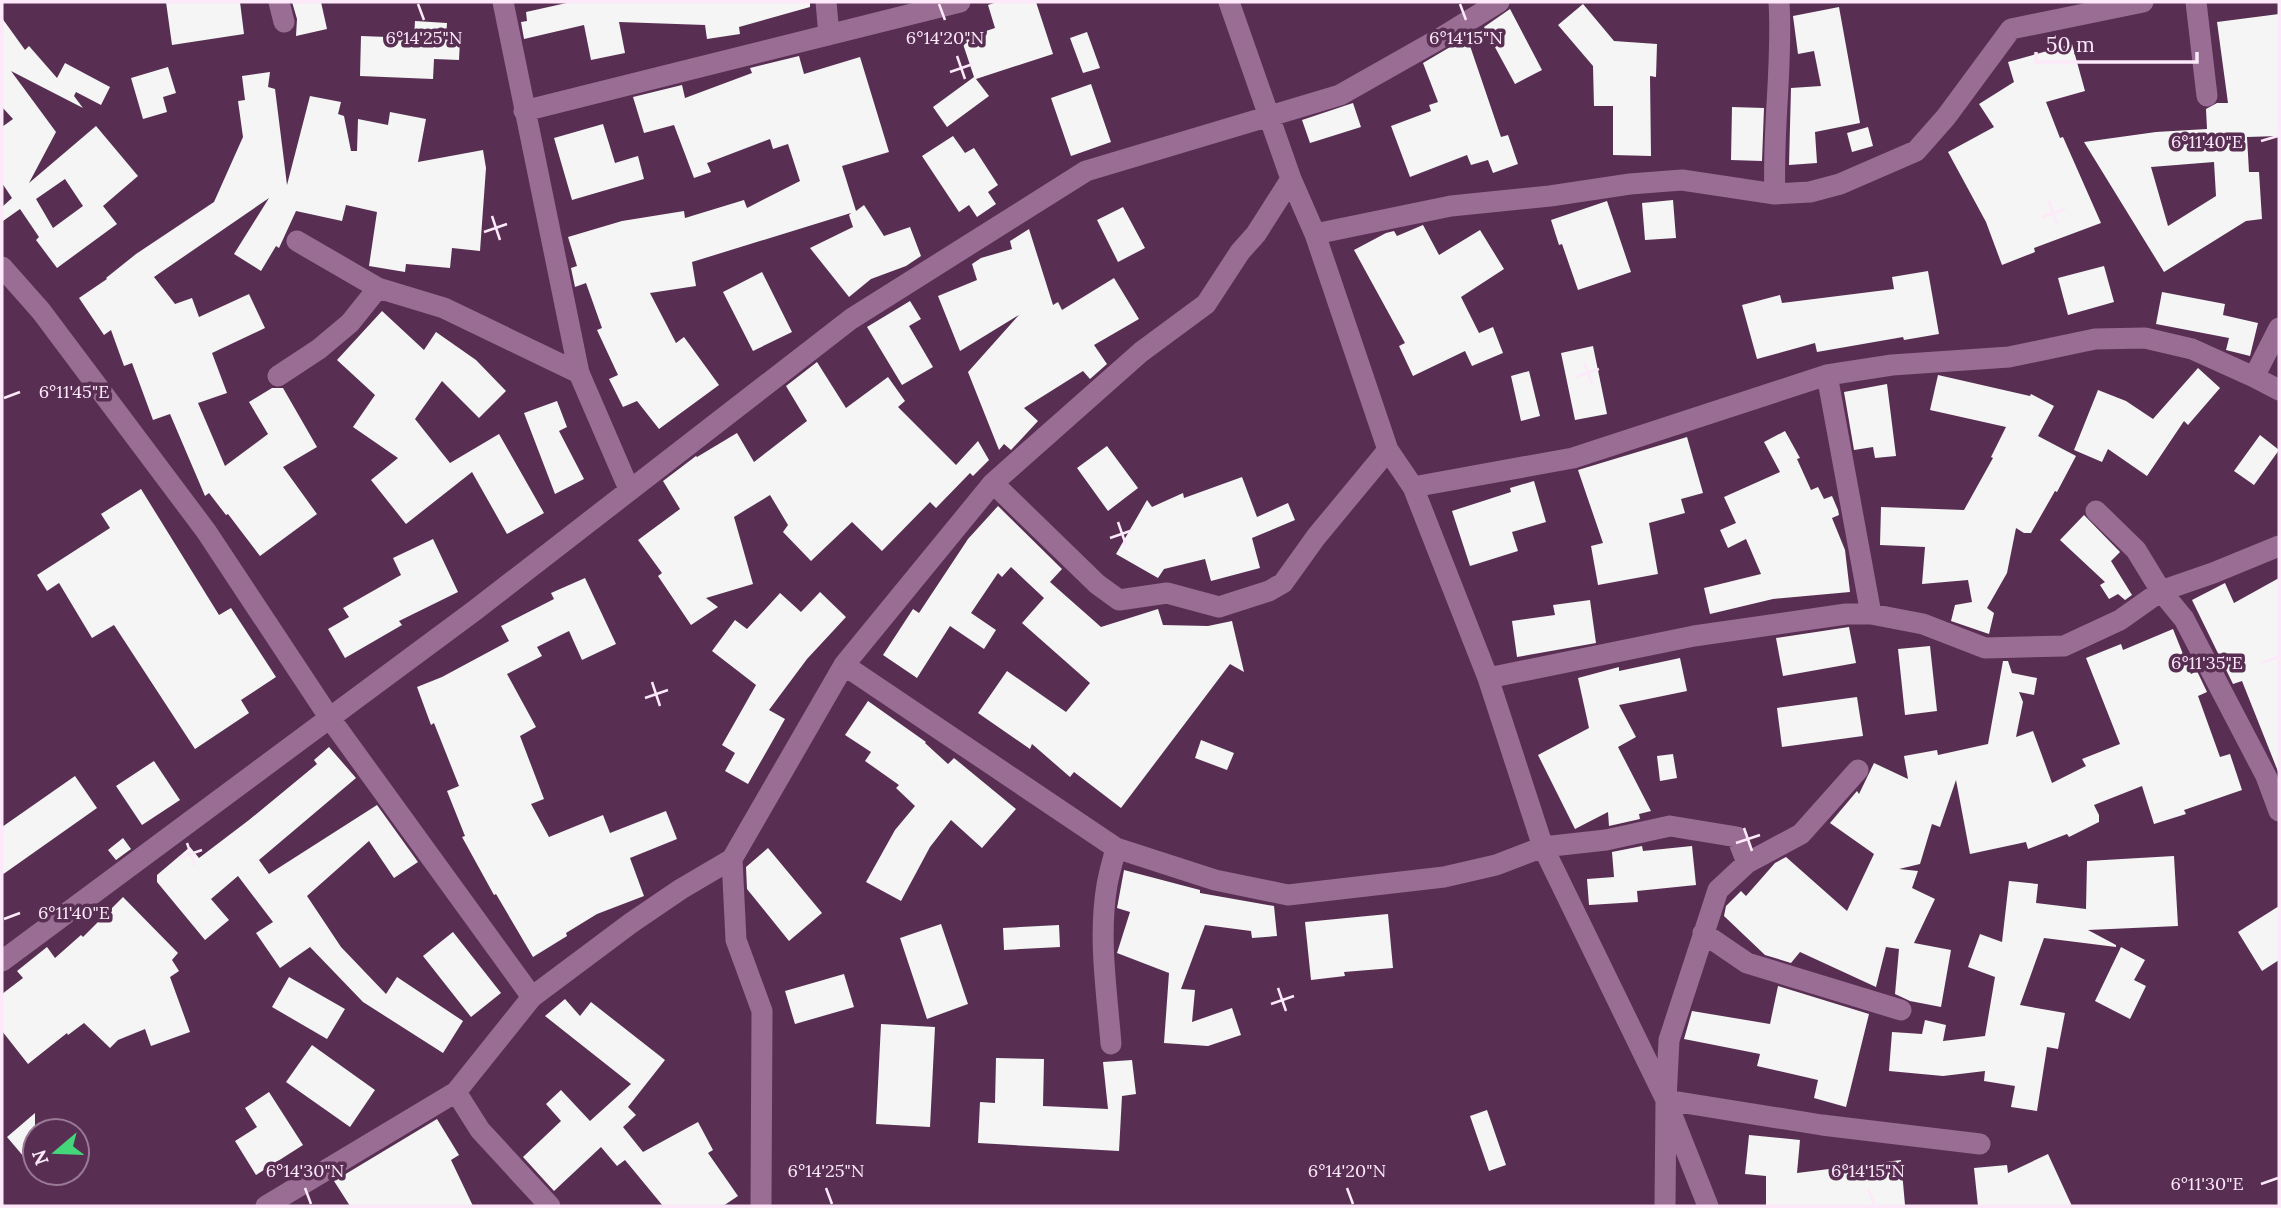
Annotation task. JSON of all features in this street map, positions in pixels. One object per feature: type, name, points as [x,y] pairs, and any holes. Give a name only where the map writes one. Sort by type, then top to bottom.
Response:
[{"type":"street","points":[[502,2],[579,373],[629,489]]},
{"type":"street","points":[[826,2],[829,35]]},
{"type":"street","points":[[524,111],[960,2]]},
{"type":"street","points":[[1229,2],[1291,179],[1315,234],[1388,450],[1413,487],[1488,678],[1543,847],[1665,1100],[1708,1206]]},
{"type":"street","points":[[2,961],[474,611],[851,319],[1086,171],[1340,95],[1499,2]]},
{"type":"street","points":[[1775,194],[1773,158],[1780,56],[1779,2]]},
{"type":"street","points":[[1315,234],[1451,206],[1550,196],[1630,184],[1682,180],[1775,194],[1810,192],[1840,184],[1916,150],[1946,117],[2011,29],[2143,2]]},
{"type":"street","points":[[2196,2],[2207,96]]},
{"type":"street","points":[[266,1206],[456,1092],[532,997],[631,923],[732,859],[844,666],[993,483],[1141,352],[1206,304],[1291,179]]},
{"type":"street","points":[[297,241],[378,288],[444,308],[579,373]]},
{"type":"street","points":[[2,267],[41,311],[206,531],[329,717],[532,997]]},
{"type":"street","points":[[278,376],[319,349],[350,323],[378,288]]},
{"type":"street","points":[[2254,377],[2279,328]]},
{"type":"street","points":[[1413,487],[1573,458],[1827,375],[1892,365],[2008,356],[2095,338],[2145,338],[2192,349],[2279,390]]},
{"type":"street","points":[[1827,375],[1871,614]]},
{"type":"street","points":[[993,483],[1097,584],[1119,600],[1167,593],[1219,607],[1269,591],[1283,583],[1316,537],[1388,450]]},
{"type":"street","points":[[2096,511],[2136,550],[2161,591],[2184,619],[2266,776],[2279,811]]},
{"type":"street","points":[[1488,678],[1694,636],[1846,614],[1871,614],[1923,624],[1985,648],[2064,646],[2120,620],[2161,591],[2279,546]]},
{"type":"street","points":[[844,666],[1116,848],[1215,880],[1288,895],[1444,877],[1496,865],[1543,847],[1606,840],[1670,826],[1737,837],[1748,863]]},
{"type":"street","points":[[1665,1206],[1665,1100],[1669,1040],[1718,890],[1748,863],[1801,834],[1858,770]]},
{"type":"street","points":[[1111,1044],[1104,909],[1116,848]]},
{"type":"street","points":[[732,859],[736,940],[762,1011],[761,1206]]},
{"type":"street","points":[[1703,933],[1747,963],[1901,1010]]},
{"type":"street","points":[[456,1092],[480,1130],[550,1206]]},
{"type":"street","points":[[1665,1100],[1822,1125],[1980,1144]]},
{"type":"building","points":[[166,2],[240,2],[244,34],[172,45]]},
{"type":"building","points":[[292,2],[321,2],[327,29],[296,36],[297,19]]},
{"type":"building","points":[[571,2],[810,2],[810,7],[739,27],[740,34],[707,39],[705,25],[619,22],[625,53],[591,60],[584,25],[524,39],[521,22],[527,21],[526,12]]},
{"type":"building","points":[[997,2],[1036,2],[1053,54],[976,79],[989,96],[947,127],[933,107],[974,77],[963,44],[967,43],[965,38],[995,28],[988,5]]},
{"type":"building","points":[[1583,4],[1614,41],[1657,44],[1656,77],[1650,76],[1651,156],[1613,155],[1613,106],[1594,106],[1593,66],[1558,25]]},
{"type":"building","points":[[1839,7],[1860,123],[1815,132],[1817,163],[1789,165],[1791,88],[1821,86],[1814,51],[1798,54],[1793,16]]},
{"type":"building","points":[[1510,9],[1542,70],[1515,84],[1484,27]]},
{"type":"building","points":[[2279,14],[2279,136],[2247,137],[2249,172],[2259,172],[2262,219],[2246,221],[2164,272],[2084,142],[2156,132],[2207,129],[2206,109],[2217,103],[2228,103],[2217,22]],"holes":[[[2214,162],[2216,196],[2168,226],[2151,167]]]},
{"type":"building","points":[[2,18],[25,50],[29,46],[57,78],[65,63],[110,87],[101,105],[76,92],[74,96],[83,108],[11,71],[56,132],[29,183],[96,126],[138,176],[103,206],[117,224],[57,268],[36,240],[39,237],[20,209],[3,221],[2,219],[2,207],[12,198],[2,183],[2,127],[13,119],[2,107]],"holes":[[[65,179],[83,206],[53,228],[36,199]]]},
{"type":"building","points":[[415,21],[447,23],[446,39],[460,40],[459,60],[434,59],[433,79],[360,76],[361,36],[414,38]]},
{"type":"building","points":[[1087,32],[1100,68],[1083,73],[1070,38]]},
{"type":"building","points":[[1467,37],[1501,137],[1508,135],[1518,164],[1493,173],[1488,160],[1471,165],[1467,155],[1410,177],[1391,126],[1431,111],[1429,105],[1438,102],[1423,63]]},
{"type":"building","points":[[2072,44],[2085,91],[2046,102],[2060,138],[2063,137],[2101,223],[2034,248],[2035,252],[2002,265],[1986,222],[1948,152],[1994,127],[1979,104],[2014,82],[2008,62]]},
{"type":"building","points":[[799,56],[804,74],[860,57],[889,152],[842,166],[856,211],[864,205],[884,236],[910,227],[921,256],[906,266],[871,279],[849,297],[810,248],[853,227],[849,215],[851,213],[692,262],[696,286],[650,293],[676,343],[684,337],[719,385],[659,429],[637,401],[623,407],[609,379],[618,375],[597,330],[602,328],[586,283],[575,287],[571,268],[577,266],[568,237],[622,221],[684,211],[685,218],[744,200],[747,208],[800,181],[788,144],[773,149],[770,139],[707,163],[711,172],[694,178],[674,125],[644,133],[633,97],[682,85],[685,98],[752,73],[750,68]]},
{"type":"building","points":[[168,67],[176,93],[163,97],[167,112],[143,119],[131,78]]},
{"type":"building","points":[[270,72],[268,87],[275,89],[287,185],[310,96],[341,102],[338,114],[344,116],[351,151],[357,151],[358,119],[388,125],[390,112],[426,119],[418,162],[483,150],[486,168],[480,251],[452,248],[450,268],[406,264],[405,272],[369,266],[377,212],[346,205],[342,221],[296,211],[279,248],[276,246],[261,271],[234,254],[269,198],[154,277],[175,304],[192,298],[199,317],[249,294],[265,328],[212,353],[227,393],[198,403],[225,466],[268,434],[249,402],[272,388],[283,388],[317,447],[283,467],[317,514],[260,556],[209,493],[205,496],[170,414],[153,420],[132,363],[124,366],[111,330],[104,335],[79,298],[136,254],[214,202],[243,137],[238,101],[245,100],[242,76]]},
{"type":"building","points":[[1091,84],[1111,142],[1071,156],[1051,98]]},
{"type":"building","points":[[1353,103],[1361,127],[1310,143],[1302,120]]},
{"type":"building","points":[[1732,107],[1764,108],[1762,161],[1731,160]]},
{"type":"building","points":[[603,124],[615,163],[638,156],[644,179],[572,200],[554,138]]},
{"type":"building","points":[[1868,127],[1873,146],[1852,152],[1847,133]]},
{"type":"building","points":[[953,136],[965,153],[974,148],[998,185],[988,192],[996,204],[977,217],[969,205],[959,212],[922,156]]},
{"type":"building","points":[[1673,200],[1676,238],[1645,240],[1642,203]]},
{"type":"building","points":[[1607,201],[1631,272],[1578,290],[1551,220]]},
{"type":"building","points":[[1123,207],[1145,248],[1118,262],[1097,220]]},
{"type":"building","points":[[1423,225],[1439,255],[1480,230],[1504,269],[1461,297],[1479,333],[1493,327],[1503,353],[1472,366],[1465,351],[1413,376],[1399,346],[1405,343],[1354,250],[1386,233],[1394,231],[1397,236]]},
{"type":"building","points":[[1029,229],[1053,305],[1058,302],[1062,310],[1114,278],[1139,319],[1094,345],[1107,364],[1090,379],[1083,371],[1024,408],[1038,421],[1011,450],[1004,444],[999,450],[968,372],[1019,315],[960,351],[938,296],[977,280],[972,264],[981,258],[1012,249],[1010,241]]},
{"type":"building","points":[[2104,266],[2114,302],[2068,315],[2058,278]]},
{"type":"building","points":[[1928,271],[1939,334],[1904,340],[1903,337],[1817,352],[1815,343],[1757,359],[1742,305],[1780,295],[1782,303],[1894,289],[1892,277]]},
{"type":"building","points":[[762,272],[792,332],[753,351],[723,292]]},
{"type":"building","points":[[2162,292],[2225,304],[2223,315],[2258,323],[2250,356],[2226,350],[2229,338],[2156,324]]},
{"type":"building","points":[[910,301],[921,319],[909,326],[933,367],[902,385],[867,327]]},
{"type":"building","points":[[382,311],[424,350],[436,332],[476,360],[506,391],[479,418],[442,381],[415,419],[450,463],[499,434],[544,513],[507,534],[472,472],[406,524],[371,480],[398,458],[353,427],[375,395],[337,360]]},
{"type":"building","points":[[1593,346],[1607,414],[1575,420],[1561,353]]},
{"type":"building","points":[[817,362],[846,408],[888,377],[905,401],[898,407],[956,465],[978,441],[989,460],[973,476],[970,473],[936,508],[930,502],[882,551],[852,522],[811,561],[783,532],[788,525],[770,495],[734,517],[753,584],[706,598],[718,607],[691,625],[658,576],[662,573],[638,540],[680,509],[663,481],[696,456],[737,433],[754,462],[807,421],[786,386]]},
{"type":"building","points":[[2198,368],[2220,388],[2188,425],[2184,421],[2147,476],[2108,449],[2102,462],[2074,450],[2098,390],[2126,401],[2153,419]]},
{"type":"building","points":[[1529,371],[1540,416],[1521,421],[1511,376]]},
{"type":"building","points":[[1938,375],[2030,396],[2031,394],[2054,406],[2038,436],[2076,456],[2031,533],[2024,533],[2016,528],[2007,573],[1987,608],[1994,613],[1989,634],[1951,621],[1955,605],[1972,602],[1968,580],[1922,584],[1925,547],[1880,545],[1881,507],[1964,510],[1993,458],[1991,457],[2006,427],[1930,410]]},
{"type":"building","points":[[1887,384],[1896,456],[1875,458],[1873,447],[1854,450],[1844,392]]},
{"type":"building","points":[[557,401],[567,427],[559,431],[584,479],[555,494],[524,413]]},
{"type":"building","points":[[1785,431],[1800,458],[1797,459],[1811,490],[1818,487],[1824,499],[1832,496],[1838,510],[1839,515],[1832,518],[1845,550],[1850,592],[1773,599],[1710,614],[1704,588],[1761,574],[1746,539],[1728,548],[1720,530],[1736,523],[1724,497],[1780,472],[1764,442]]},
{"type":"building","points":[[2260,435],[2279,450],[2254,485],[2234,471]]},
{"type":"building","points":[[1687,437],[1703,493],[1681,499],[1685,513],[1649,523],[1658,574],[1598,585],[1591,546],[1603,543],[1578,470]]},
{"type":"building","points":[[1107,446],[1138,488],[1108,511],[1077,468]]},
{"type":"building","points":[[1242,477],[1257,517],[1288,503],[1295,520],[1252,538],[1260,568],[1211,581],[1205,559],[1164,569],[1158,578],[1116,554],[1147,500],[1152,507],[1183,493],[1184,498]]},
{"type":"building","points":[[1534,481],[1546,522],[1512,532],[1518,551],[1470,566],[1452,511],[1511,492],[1510,488]]},
{"type":"building","points":[[141,489],[219,615],[231,608],[276,677],[241,700],[249,713],[195,749],[114,625],[92,638],[59,583],[47,591],[37,575],[110,528],[101,514]]},
{"type":"building","points":[[998,506],[1062,569],[1050,582],[1101,627],[1158,609],[1163,625],[1208,626],[1232,621],[1244,672],[1230,664],[1121,808],[1074,772],[1070,777],[1032,744],[1030,749],[978,713],[1007,671],[1066,712],[1090,683],[1022,623],[1044,598],[1011,567],[1002,577],[998,573],[971,613],[996,630],[984,649],[950,626],[917,678],[883,655],[913,609],[919,613],[968,539]]},
{"type":"building","points":[[2084,515],[2120,552],[2111,561],[2132,595],[2125,600],[2118,594],[2109,599],[2100,585],[2105,582],[2060,540]]},
{"type":"building","points":[[433,539],[458,592],[399,621],[402,625],[345,658],[328,629],[349,617],[343,608],[401,575],[393,558]]},
{"type":"building","points":[[585,578],[616,644],[582,660],[569,631],[537,647],[542,656],[507,674],[536,727],[520,736],[544,799],[531,804],[549,837],[603,815],[610,833],[666,811],[677,839],[630,858],[644,896],[597,914],[533,957],[462,837],[465,836],[447,791],[459,786],[417,687],[442,677],[509,641],[501,626],[554,599],[551,593]]},
{"type":"building","points":[[2279,578],[2279,774],[2242,681],[2233,684],[2192,600],[2225,583],[2234,603]]},
{"type":"building","points":[[820,592],[846,617],[807,659],[769,710],[785,719],[748,784],[725,771],[735,753],[722,745],[756,685],[712,651],[735,620],[747,629],[780,593],[801,612]]},
{"type":"building","points":[[1590,600],[1596,643],[1517,657],[1512,621],[1555,615],[1553,605]]},
{"type":"building","points":[[1849,627],[1856,663],[1783,676],[1776,638]]},
{"type":"building","points":[[2173,629],[2191,674],[2197,671],[2207,692],[2198,696],[2220,757],[2230,754],[2242,790],[2184,810],[2186,814],[2154,824],[2142,786],[2094,805],[2099,822],[2069,837],[2067,834],[2028,849],[2026,842],[1970,854],[1956,780],[1940,827],[1932,824],[1920,864],[1899,869],[1918,871],[1912,888],[1935,899],[1914,943],[1951,950],[1941,1007],[1910,1001],[1895,994],[1899,949],[1886,947],[1876,987],[1800,952],[1791,963],[1765,955],[1724,916],[1726,906],[1741,891],[1746,896],[1775,863],[1786,857],[1847,911],[1874,854],[1830,823],[1857,791],[1859,794],[1874,763],[1908,779],[1904,756],[1937,750],[1938,755],[1988,744],[2003,661],[2008,661],[2012,673],[2037,678],[2034,695],[2019,692],[2023,702],[2016,737],[2033,731],[2052,783],[2086,766],[2082,759],[2120,744],[2086,658],[2121,644],[2123,650]]},
{"type":"building","points":[[1930,646],[1937,711],[1905,715],[1898,649]]},
{"type":"building","points":[[1680,658],[1687,691],[1619,705],[1636,737],[1618,747],[1651,811],[1639,814],[1640,819],[1609,826],[1608,812],[1575,829],[1538,755],[1589,728],[1578,678],[1619,667],[1619,671]]},
{"type":"building","points":[[1857,697],[1863,736],[1782,747],[1777,708]]},
{"type":"building","points":[[868,701],[926,742],[948,764],[954,758],[1016,809],[982,848],[951,820],[930,847],[901,901],[866,882],[895,830],[915,806],[896,788],[899,785],[865,761],[871,752],[845,735]]},
{"type":"building","points":[[1201,740],[1234,753],[1227,770],[1195,758]]},
{"type":"building","points":[[329,747],[356,778],[259,860],[269,874],[377,805],[418,862],[394,878],[369,841],[307,896],[341,947],[386,994],[397,977],[463,1021],[443,1053],[363,1002],[310,947],[280,968],[256,933],[273,922],[238,876],[211,899],[229,920],[205,940],[157,882],[157,875],[190,847],[199,858],[249,820],[317,764],[314,760]]},
{"type":"building","points":[[1673,754],[1677,778],[1660,781],[1657,756]]},
{"type":"building","points":[[154,761],[180,800],[142,825],[116,786]]},
{"type":"building","points":[[75,776],[97,808],[2,875],[2,827]]},
{"type":"building","points":[[123,838],[131,849],[116,860],[108,850]]},
{"type":"building","points":[[1642,846],[1643,851],[1692,846],[1696,885],[1637,891],[1638,902],[1589,905],[1587,879],[1614,877],[1612,852]]},
{"type":"building","points":[[768,848],[822,913],[789,941],[747,889],[746,867]]},
{"type":"building","points":[[2174,856],[2178,926],[2088,930],[2116,947],[2044,938],[2020,1005],[2065,1013],[2058,1049],[2047,1047],[2037,1111],[2011,1107],[2015,1086],[1984,1081],[1985,1071],[1943,1076],[1889,1071],[1892,1032],[1922,1034],[1925,1020],[1946,1025],[1943,1041],[1985,1036],[1995,977],[1968,967],[1980,934],[2002,942],[2009,881],[2038,884],[2036,903],[2086,909],[2087,861]]},
{"type":"building","points":[[1124,870],[1200,890],[1200,893],[1274,906],[1277,936],[1252,938],[1251,931],[1205,925],[1181,989],[1195,990],[1192,1022],[1232,1008],[1241,1035],[1208,1046],[1164,1043],[1169,973],[1117,953],[1130,912],[1117,908]]},
{"type":"building","points":[[123,897],[178,953],[172,960],[179,971],[170,977],[190,1032],[151,1046],[145,1029],[118,1040],[110,1048],[84,1023],[28,1064],[2,1031],[2,994],[23,978],[17,971],[47,947],[55,958],[81,935],[83,937]]},
{"type":"building","points":[[2279,906],[2279,960],[2262,971],[2238,932]]},
{"type":"building","points":[[1388,914],[1393,968],[1344,972],[1345,976],[1311,980],[1305,922]]},
{"type":"building","points":[[941,924],[968,1004],[927,1019],[900,938]]},
{"type":"building","points":[[1059,925],[1060,947],[1004,950],[1003,928]]},
{"type":"building","points":[[453,932],[501,993],[471,1017],[423,956]]},
{"type":"building","points":[[2121,947],[2145,960],[2134,980],[2146,986],[2130,1019],[2095,1001]]},
{"type":"building","points":[[844,974],[854,1007],[795,1024],[785,991]]},
{"type":"building","points":[[289,977],[345,1009],[327,1039],[272,1007]]},
{"type":"building","points":[[1778,986],[1869,1014],[1846,1107],[1814,1098],[1818,1080],[1757,1066],[1760,1054],[1684,1039],[1692,1011],[1770,1024]]},
{"type":"building","points":[[565,999],[580,1016],[591,1002],[665,1060],[628,1107],[636,1115],[623,1127],[643,1152],[698,1122],[713,1150],[708,1153],[738,1196],[723,1206],[663,1206],[625,1160],[617,1166],[601,1147],[554,1191],[523,1157],[561,1121],[546,1104],[561,1090],[590,1121],[631,1084],[545,1016]]},
{"type":"building","points":[[881,1024],[935,1027],[930,1127],[876,1124]]},
{"type":"building","points":[[312,1045],[375,1090],[350,1127],[286,1082]]},
{"type":"building","points":[[996,1058],[1044,1059],[1043,1106],[1108,1109],[1103,1062],[1132,1060],[1136,1094],[1122,1096],[1119,1151],[978,1143],[980,1102],[995,1103]]},
{"type":"building","points":[[269,1092],[303,1145],[256,1175],[235,1141],[257,1127],[245,1108]]},
{"type":"building","points":[[1487,1110],[1506,1165],[1489,1171],[1470,1116]]},
{"type":"building","points":[[437,1119],[459,1155],[451,1160],[473,1206],[350,1206],[334,1181]]},
{"type":"building","points":[[21,1125],[21,1154],[7,1137]]},
{"type":"building","points":[[1749,1135],[1800,1140],[1797,1173],[1901,1160],[1905,1205],[1766,1206],[1766,1176],[1745,1174]]},
{"type":"building","points":[[2048,1154],[2072,1206],[1978,1206],[1974,1168],[2007,1165],[2008,1173]]}]
